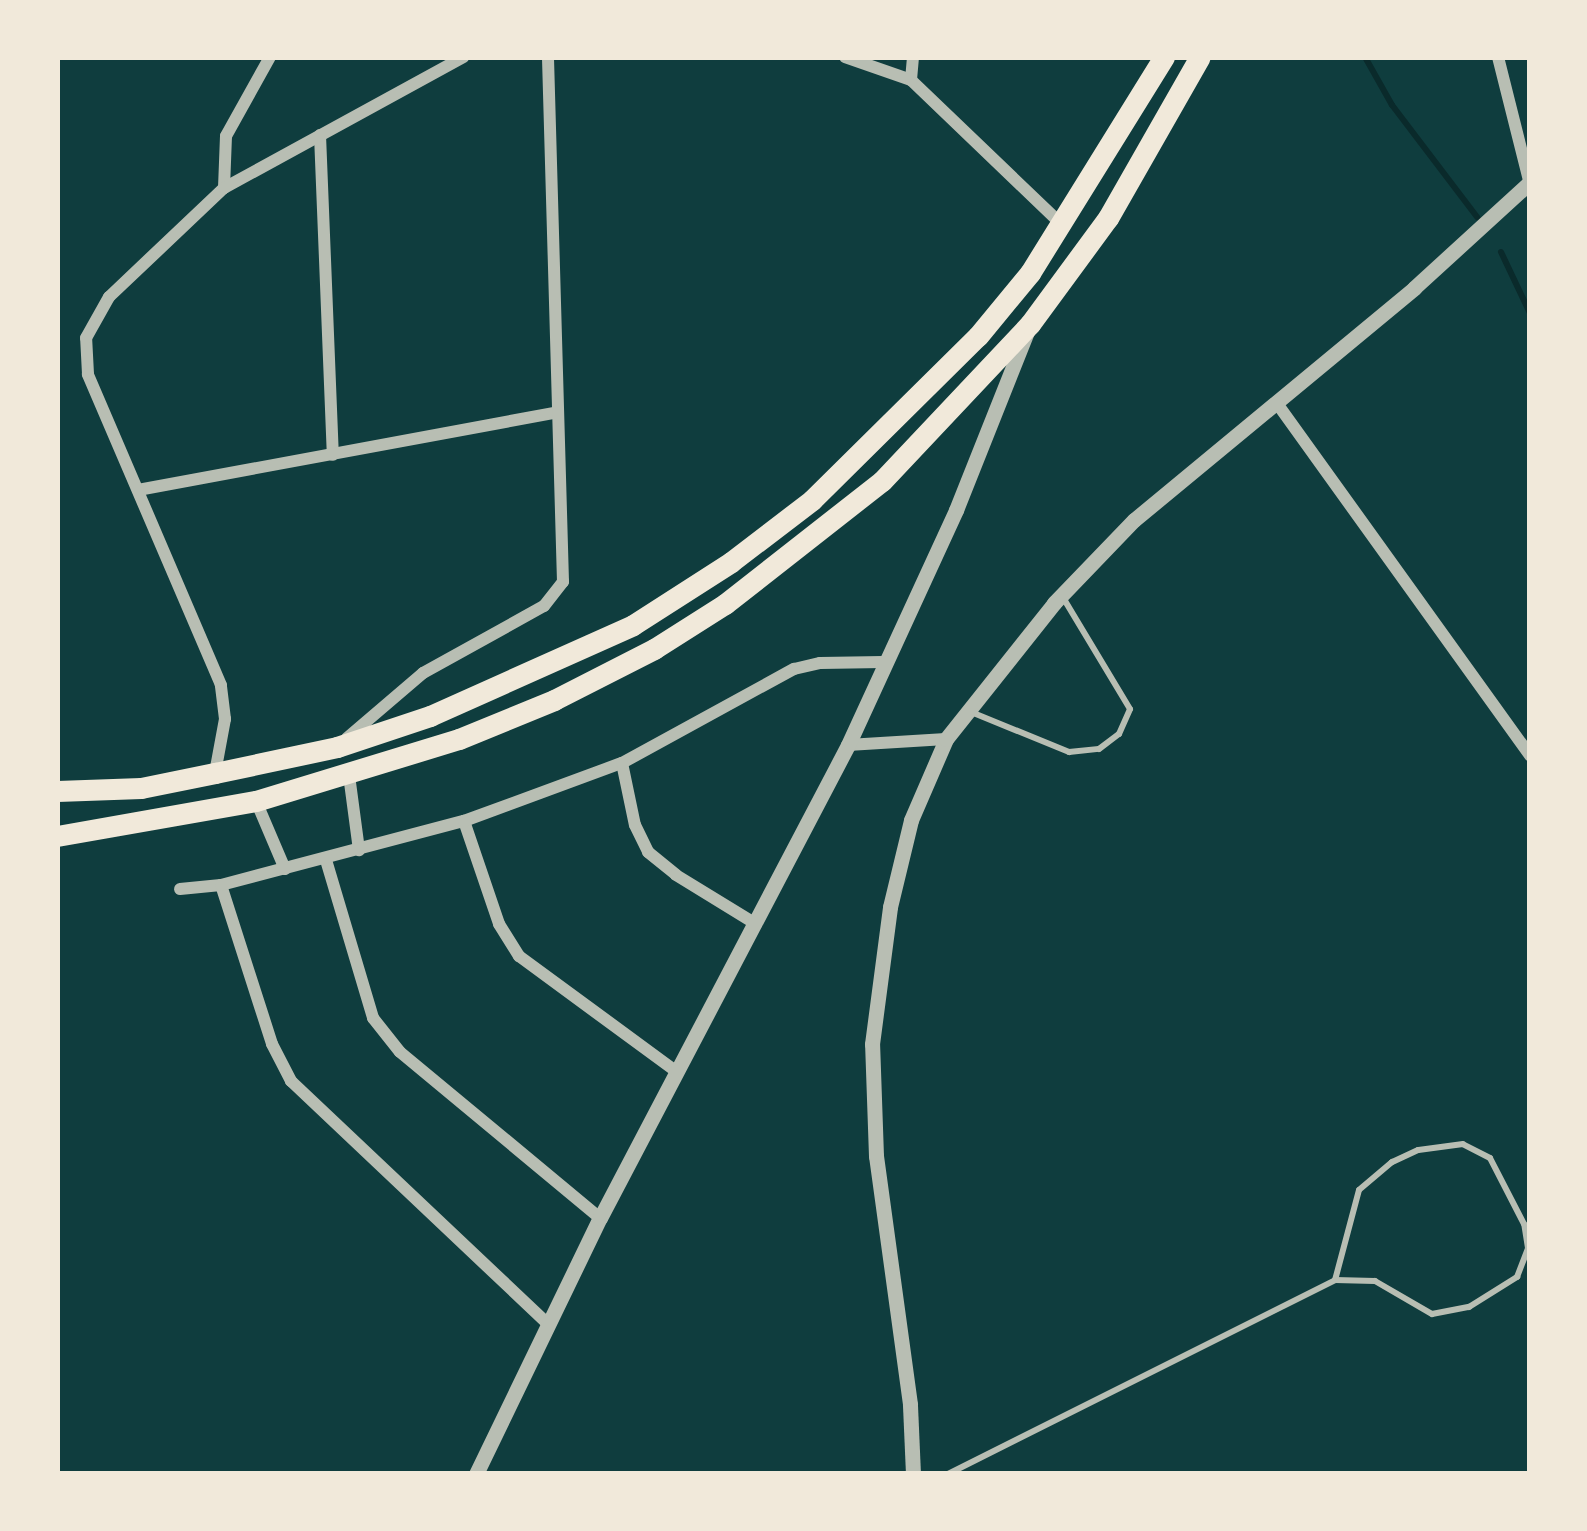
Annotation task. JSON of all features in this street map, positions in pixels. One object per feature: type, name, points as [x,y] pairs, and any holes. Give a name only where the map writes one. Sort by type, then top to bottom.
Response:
[{"type":"main road","points":[[57,791],[140,788],[337,746],[430,716],[548,668],[633,625],[731,562],[812,500],[921,398],[1030,273],[1164,57]]},
{"type":"main road","points":[[57,836],[256,801],[349,775],[554,700],[654,649],[724,604],[882,481],[1030,324],[1108,218],[1200,57]]},
{"type":"street","points":[[224,188],[226,136],[270,57]]},
{"type":"street","points":[[214,773],[225,719],[221,685],[88,374],[86,338],[110,297],[224,188],[463,57]]},
{"type":"street","points":[[337,746],[423,673],[544,606],[556,594],[565,565],[548,57]]},
{"type":"street","points":[[845,57],[910,80],[1061,225]]},
{"type":"street","points":[[910,80],[913,57]]},
{"type":"street","points":[[914,1474],[910,1404],[877,1156],[872,1044],[890,907],[911,820],[946,740],[1062,595],[1135,520],[1414,288],[1530,183],[1498,57]]},
{"type":"street","points":[[320,135],[333,455]]},
{"type":"street","points":[[476,1474],[600,1218],[848,746],[956,510],[1030,324]]},
{"type":"street","points":[[1276,402],[1530,756]]},
{"type":"street","points":[[138,490],[557,412]]},
{"type":"street","points":[[180,889],[221,885],[326,860],[464,821],[622,763],[794,669],[820,663],[884,662]]},
{"type":"street","points":[[848,746],[946,740]]},
{"type":"street","points":[[622,763],[635,825],[649,852],[676,875],[756,925]]},
{"type":"street","points":[[349,775],[359,850]]},
{"type":"street","points":[[256,801],[285,869]]},
{"type":"street","points":[[464,821],[499,924],[519,956],[677,1072]]},
{"type":"street","points":[[326,860],[373,1018],[400,1052],[600,1218]]},
{"type":"street","points":[[221,885],[272,1044],[291,1081],[547,1324]]},
{"type":"lane","points":[[967,710],[1069,752],[1100,749],[1119,734],[1130,709],[1062,595]]},
{"type":"lane","points":[[948,1474],[1335,1280],[1362,1277],[1432,1314],[1450,1313],[1517,1277],[1528,1248],[1524,1224],[1490,1158],[1463,1144],[1418,1150],[1392,1162],[1359,1190],[1335,1280]]},
{"type":"waterway","points":[[1365,57],[1392,105],[1477,217]]},
{"type":"waterway","points":[[1501,252],[1530,313]]}]
